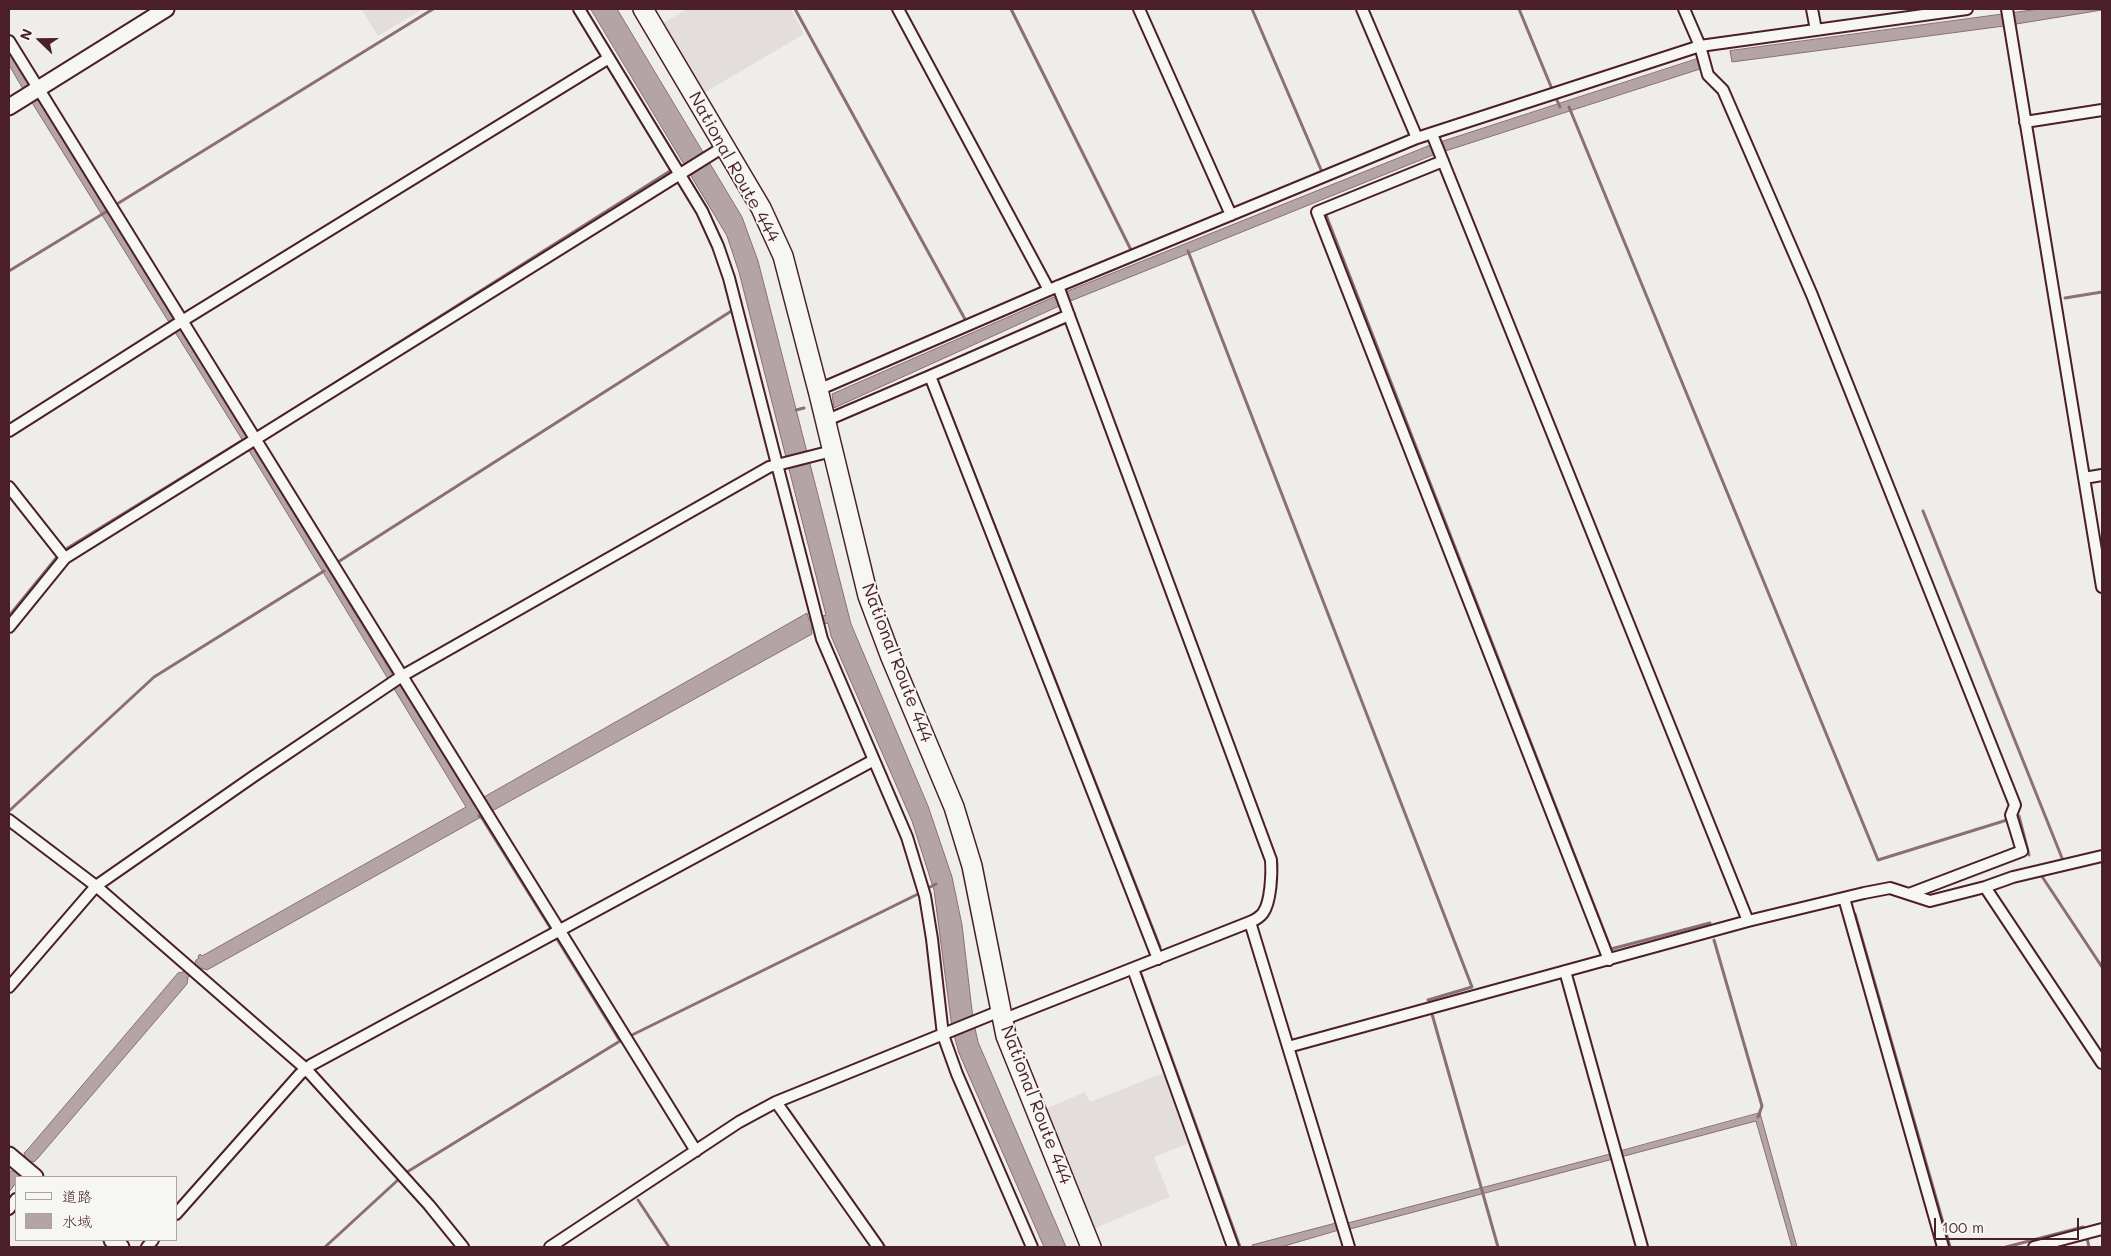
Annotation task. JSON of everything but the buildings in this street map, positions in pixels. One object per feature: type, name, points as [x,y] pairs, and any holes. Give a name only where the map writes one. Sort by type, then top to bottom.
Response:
[{"type":"highway","name":"National Route 444","points":[[643,9],[718,150],[761,208],[783,256],[825,418],[824,453],[868,596],[890,655],[954,806],[970,858],[1006,1036],[1092,1247]]},
{"type":"street","points":[[9,107],[166,9]]},
{"type":"street","points":[[579,9],[681,172],[718,246],[780,464],[819,627],[907,837],[925,896],[944,1034],[957,1074],[1032,1247]]},
{"type":"street","points":[[550,1247],[739,1122],[776,1102],[983,1018],[1001,1015],[1158,959],[1250,922],[1264,912],[1267,905],[1272,872],[1271,860],[1068,311],[898,9]]},
{"type":"street","points":[[1139,9],[1232,215]]},
{"type":"street","points":[[1362,9],[1417,138]]},
{"type":"street","points":[[1684,9],[1700,46],[1708,74],[1722,90],[1812,295],[2015,805],[2011,815],[2022,851],[1909,894]]},
{"type":"street","points":[[1812,9],[1816,30]]},
{"type":"street","points":[[818,392],[1056,289],[1417,138],[1433,137],[1700,46],[1966,9]]},
{"type":"street","points":[[2007,9],[2102,587]]},
{"type":"street","points":[[9,41],[33,92],[396,680],[479,801],[696,1151]]},
{"type":"street","points":[[9,431],[609,58]]},
{"type":"street","points":[[2025,122],[2102,110]]},
{"type":"street","points":[[1433,137],[1748,921]]},
{"type":"street","points":[[9,626],[66,558],[718,150]]},
{"type":"street","points":[[1442,159],[1317,212],[1609,960]]},
{"type":"street","points":[[825,418],[930,376],[1068,311]]},
{"type":"street","points":[[930,376],[1158,959]]},
{"type":"street","points":[[9,987],[96,886],[396,680],[769,467],[824,453]]},
{"type":"street","points":[[2084,478],[2102,475]]},
{"type":"street","points":[[9,487],[66,558]]},
{"type":"street","points":[[178,1212],[306,1069],[874,760]]},
{"type":"street","points":[[9,820],[96,886],[306,1069],[429,1206],[463,1247]]},
{"type":"street","points":[[1288,1047],[1748,921],[1844,898],[1890,888],[1930,901],[1985,887],[2030,872],[2102,856]]},
{"type":"street","points":[[1985,887],[2102,1063]]},
{"type":"street","points":[[1844,898],[1944,1247]]},
{"type":"street","points":[[1250,922],[1349,1247]]},
{"type":"street","points":[[1133,969],[1233,1247]]},
{"type":"street","points":[[1565,971],[1642,1247]]},
{"type":"street","points":[[776,1102],[878,1247]]},
{"type":"street","points":[[12,1158],[32,1175]]},
{"type":"street","points":[[2034,1247],[2102,1229]]},
{"type":"shaded area","points":[[361,9],[423,9],[378,36]]},
{"type":"shaded area","points":[[687,9],[791,9],[804,34],[702,94],[660,25]]},
{"type":"shaded area","points":[[1166,1072],[1192,1142],[1154,1157],[1170,1197],[1093,1229],[1045,1109],[1085,1092],[1090,1102]]},
{"type":"water","points":[[591,9],[617,9],[742,217],[758,261],[851,624],[928,806],[952,877],[962,925],[973,1019],[978,1042],[1066,1247],[1044,1247],[959,1053],[952,1028],[934,890],[912,821],[831,636],[828,623],[811,628],[812,634],[492,811],[490,807],[479,813],[481,817],[207,970],[201,968],[188,977],[187,984],[38,1158],[34,1162],[31,1161],[20,1176],[15,1176],[15,1184],[9,1192],[9,1171],[13,1171],[25,1157],[24,1153],[178,973],[195,964],[200,954],[202,956],[466,807],[248,449],[31,101],[33,100],[25,88],[23,89],[9,65],[9,52],[29,85],[27,87],[35,99],[37,98],[175,321],[178,329],[180,328],[394,677],[397,685],[399,684],[475,806],[485,800],[484,797],[807,613],[809,620],[826,615],[739,272],[727,236]]},
{"type":"water","points":[[2040,9],[2102,10],[2004,26],[1732,62],[1730,51]]},
{"type":"water","points":[[1697,59],[1700,69],[1433,155],[1068,302],[834,408],[832,394],[1063,293],[1428,146]]},
{"type":"water","points":[[1760,1113],[1797,1247],[1792,1247],[1756,1121],[1350,1229],[1349,1227],[1281,1247],[1253,1247],[1252,1245],[1336,1223],[1338,1228],[1349,1225],[1348,1223],[1610,1154],[1610,1156],[1621,1153],[1621,1151]]},
{"type":"waterway","points":[[117,204],[433,9]]},
{"type":"waterway","points":[[795,9],[966,321]]},
{"type":"waterway","points":[[1011,9],[1131,250]]},
{"type":"waterway","points":[[1252,9],[1322,172]]},
{"type":"waterway","points":[[1519,9],[1552,89]]},
{"type":"waterway","points":[[1556,98],[1560,107]]},
{"type":"waterway","points":[[1569,107],[1878,860],[2007,820]]},
{"type":"waterway","points":[[278,419],[670,171]]},
{"type":"waterway","points":[[9,271],[109,210]]},
{"type":"waterway","points":[[1326,215],[1611,949],[1710,923]]},
{"type":"waterway","points":[[1188,251],[1472,987],[1428,1000]]},
{"type":"waterway","points":[[2065,298],[2102,292]]},
{"type":"waterway","points":[[338,562],[733,310]]},
{"type":"waterway","points":[[937,379],[1160,947]]},
{"type":"waterway","points":[[796,410],[804,408]]},
{"type":"waterway","points":[[66,549],[243,440]]},
{"type":"waterway","points":[[1923,511],[2062,858]]},
{"type":"waterway","points":[[9,616],[57,557]]},
{"type":"waterway","points":[[9,811],[154,677],[324,571]]},
{"type":"waterway","points":[[479,816],[551,929]]},
{"type":"waterway","points":[[2019,816],[2029,855]]},
{"type":"waterway","points":[[2044,874],[2041,875],[2102,967]]},
{"type":"waterway","points":[[928,888],[936,884]]},
{"type":"waterway","points":[[632,1035],[918,894]]},
{"type":"waterway","points":[[1855,914],[1950,1247]]},
{"type":"waterway","points":[[407,1172],[620,1041],[557,939]]},
{"type":"waterway","points":[[1714,940],[1762,1106],[1758,1117]]},
{"type":"waterway","points":[[1140,971],[1240,1247]]},
{"type":"waterway","points":[[1432,1014],[1498,1247]]},
{"type":"waterway","points":[[788,1109],[885,1247]]},
{"type":"waterway","points":[[325,1247],[399,1179]]},
{"type":"waterway","points":[[638,1200],[669,1247]]},
{"type":"waterway","points":[[2006,1247],[2083,1227]]},
{"type":"waterway","points":[[2087,1238],[2089,1247]]}]
